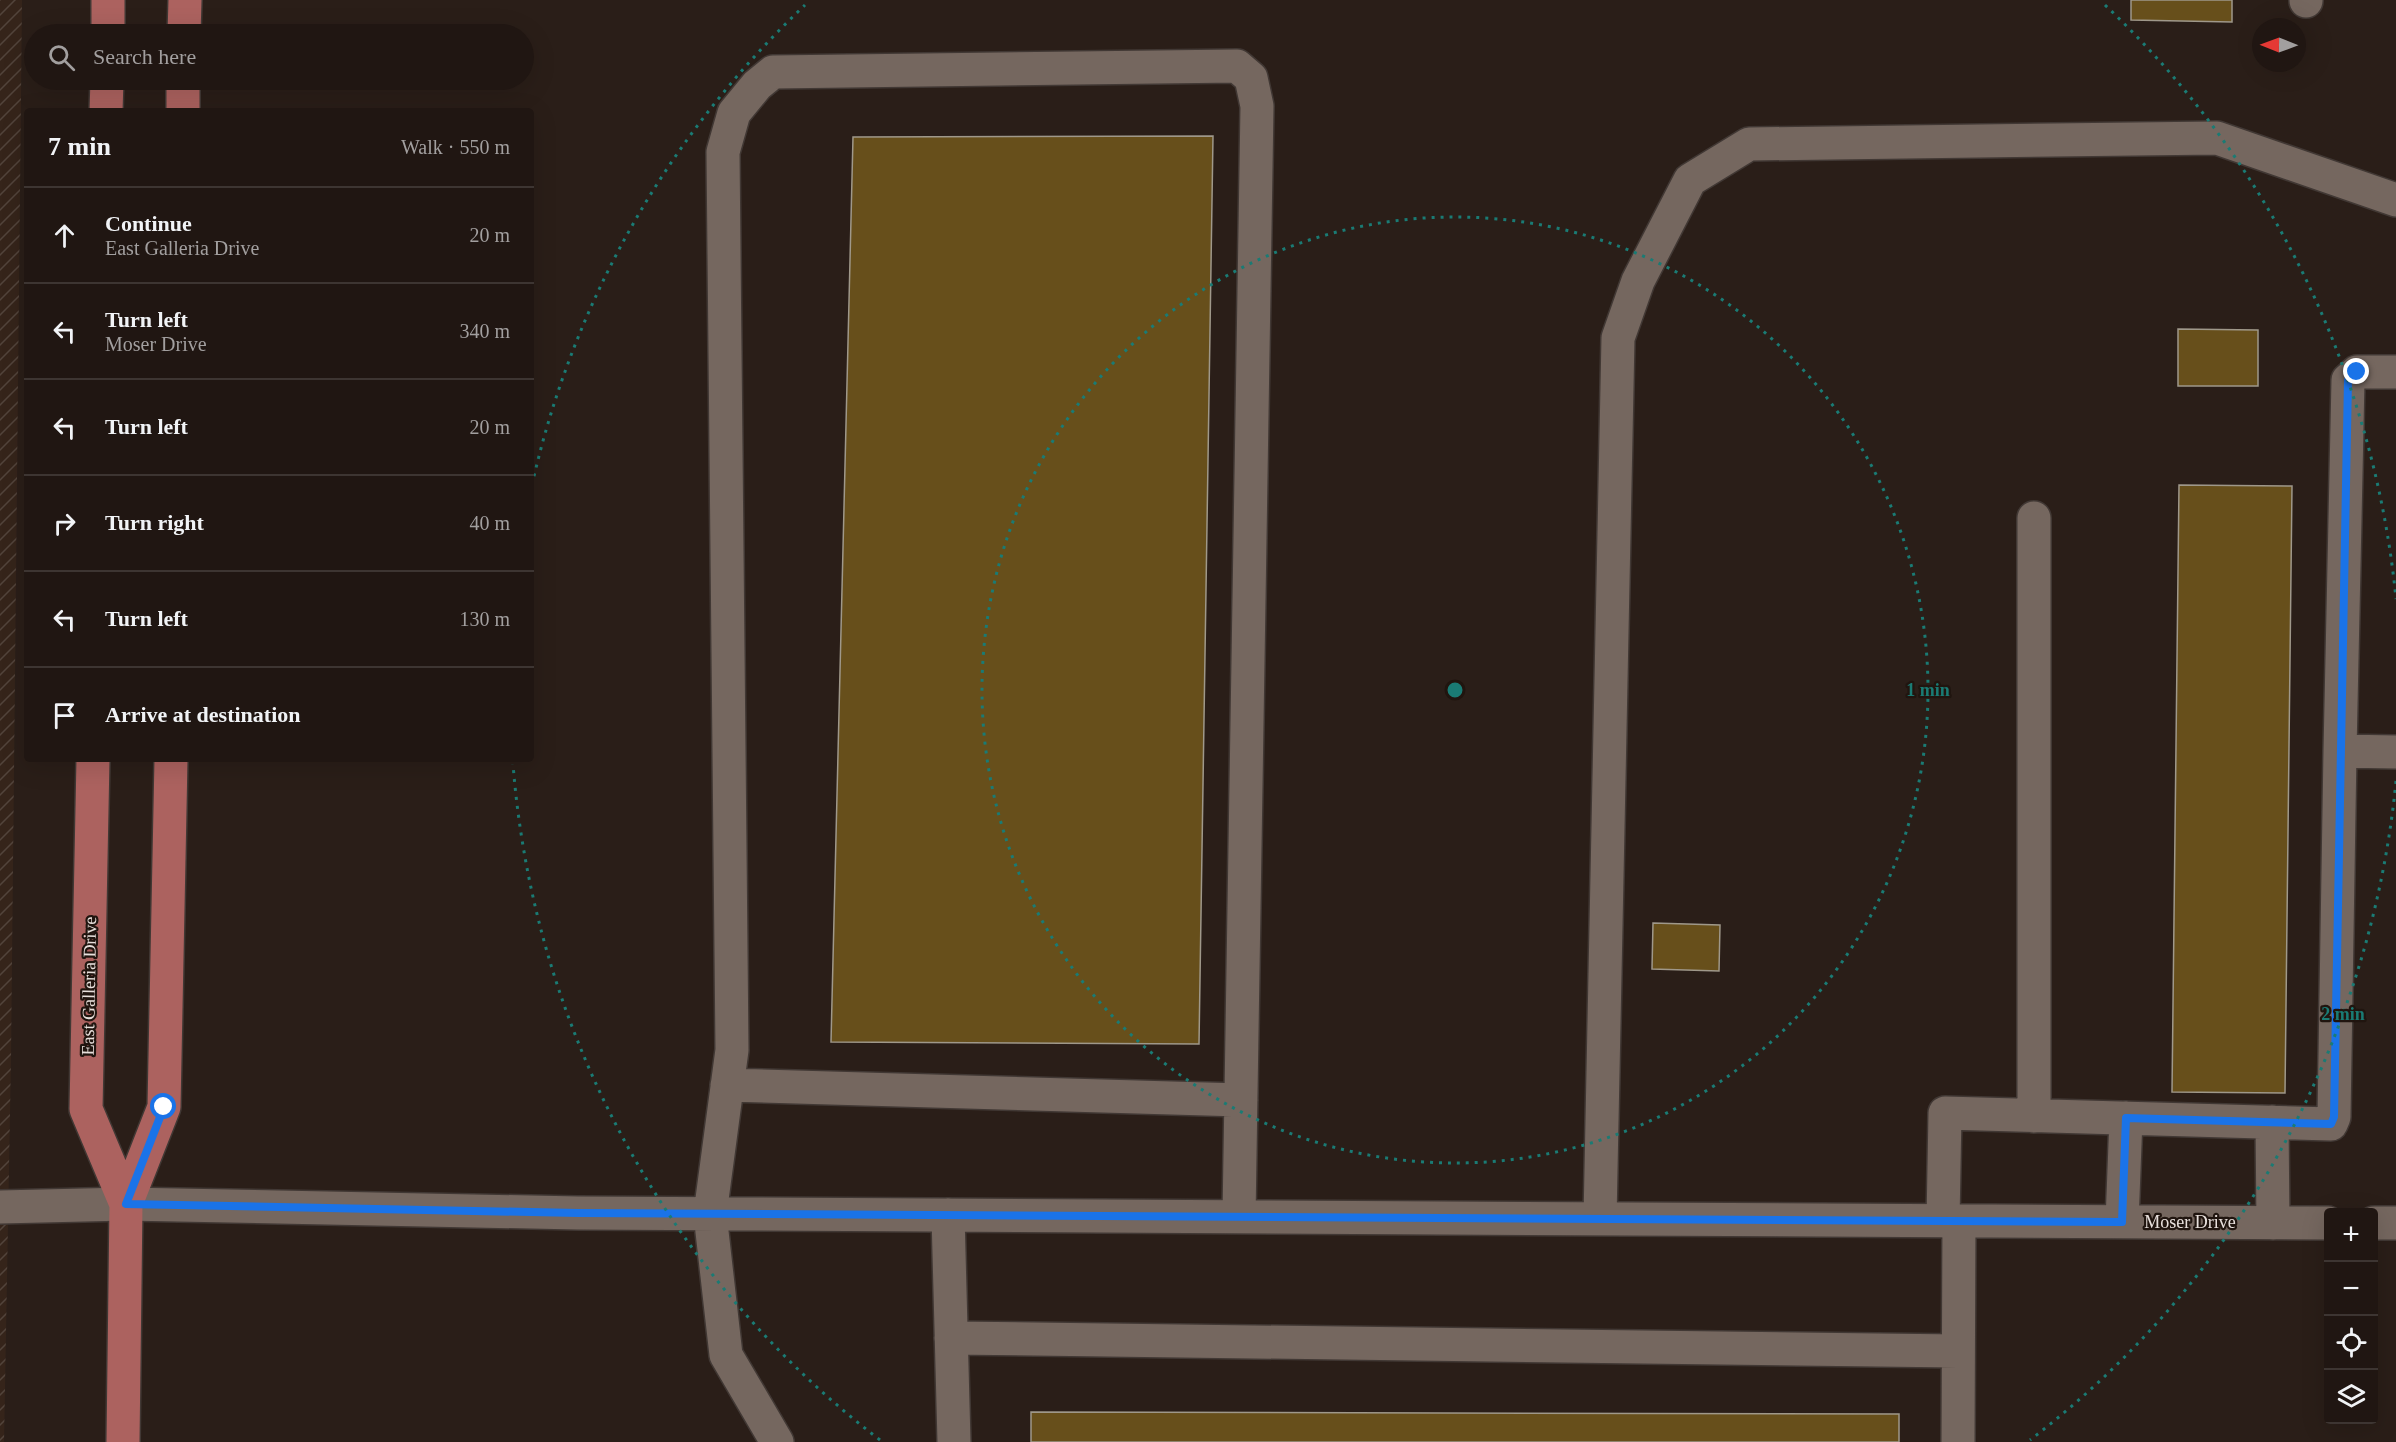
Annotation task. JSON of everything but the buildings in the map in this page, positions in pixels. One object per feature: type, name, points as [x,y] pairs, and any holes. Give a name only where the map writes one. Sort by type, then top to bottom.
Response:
[{"type":"main road","points":[[108,0],[108,24]]},
{"type":"main road","points":[[184,24],[185,0]]},
{"type":"main road","points":[[106,108],[107,90]]},
{"type":"main road","points":[[183,90],[183,108]]},
{"type":"main road","name":"East Galleria Drive","points":[[93,762],[86,1109],[126,1204]]},
{"type":"main road","name":"East Galleria Drive","points":[[123,1442],[126,1204],[164,1107],[171,762]]},
{"type":"street","points":[[777,1442],[726,1355],[710,1214],[732,1050],[723,152],[734,113],[757,85],[773,72],[1237,66],[1251,78],[1257,106],[1239,1217]]},
{"type":"street","points":[[1600,1219],[1618,338],[1638,281],[1690,180],[1749,144],[2217,138],[2396,200]]},
{"type":"street","points":[[1958,1442],[1958,1351],[1945,1113],[2331,1124],[2334,1117],[2348,380],[2357,372],[2396,372]]},
{"type":"street","points":[[2034,518],[2034,1116]]},
{"type":"street","points":[[2340,751],[2396,752]]},
{"type":"street","points":[[727,1085],[1241,1100]]},
{"type":"street","points":[[2122,1222],[2126,1118]]},
{"type":"street","points":[[2272,1122],[2273,1223]]},
{"type":"street","name":"Moser Drive","points":[[0,1207],[126,1204],[578,1213],[2324,1223]]},
{"type":"street","points":[[948,1215],[954,1442]]},
{"type":"street","points":[[2378,1223],[2396,1223]]},
{"type":"street","points":[[951,1338],[1958,1351]]},
{"type":"shaded area","points":[[0,0],[22,0],[11,1058],[4,1442],[0,1442]]},
{"type":"route","points":[[164,1107],[126,1204],[578,1213],[2122,1222],[2126,1118],[2331,1124],[2334,1117],[2348,380],[2357,372]]}]
